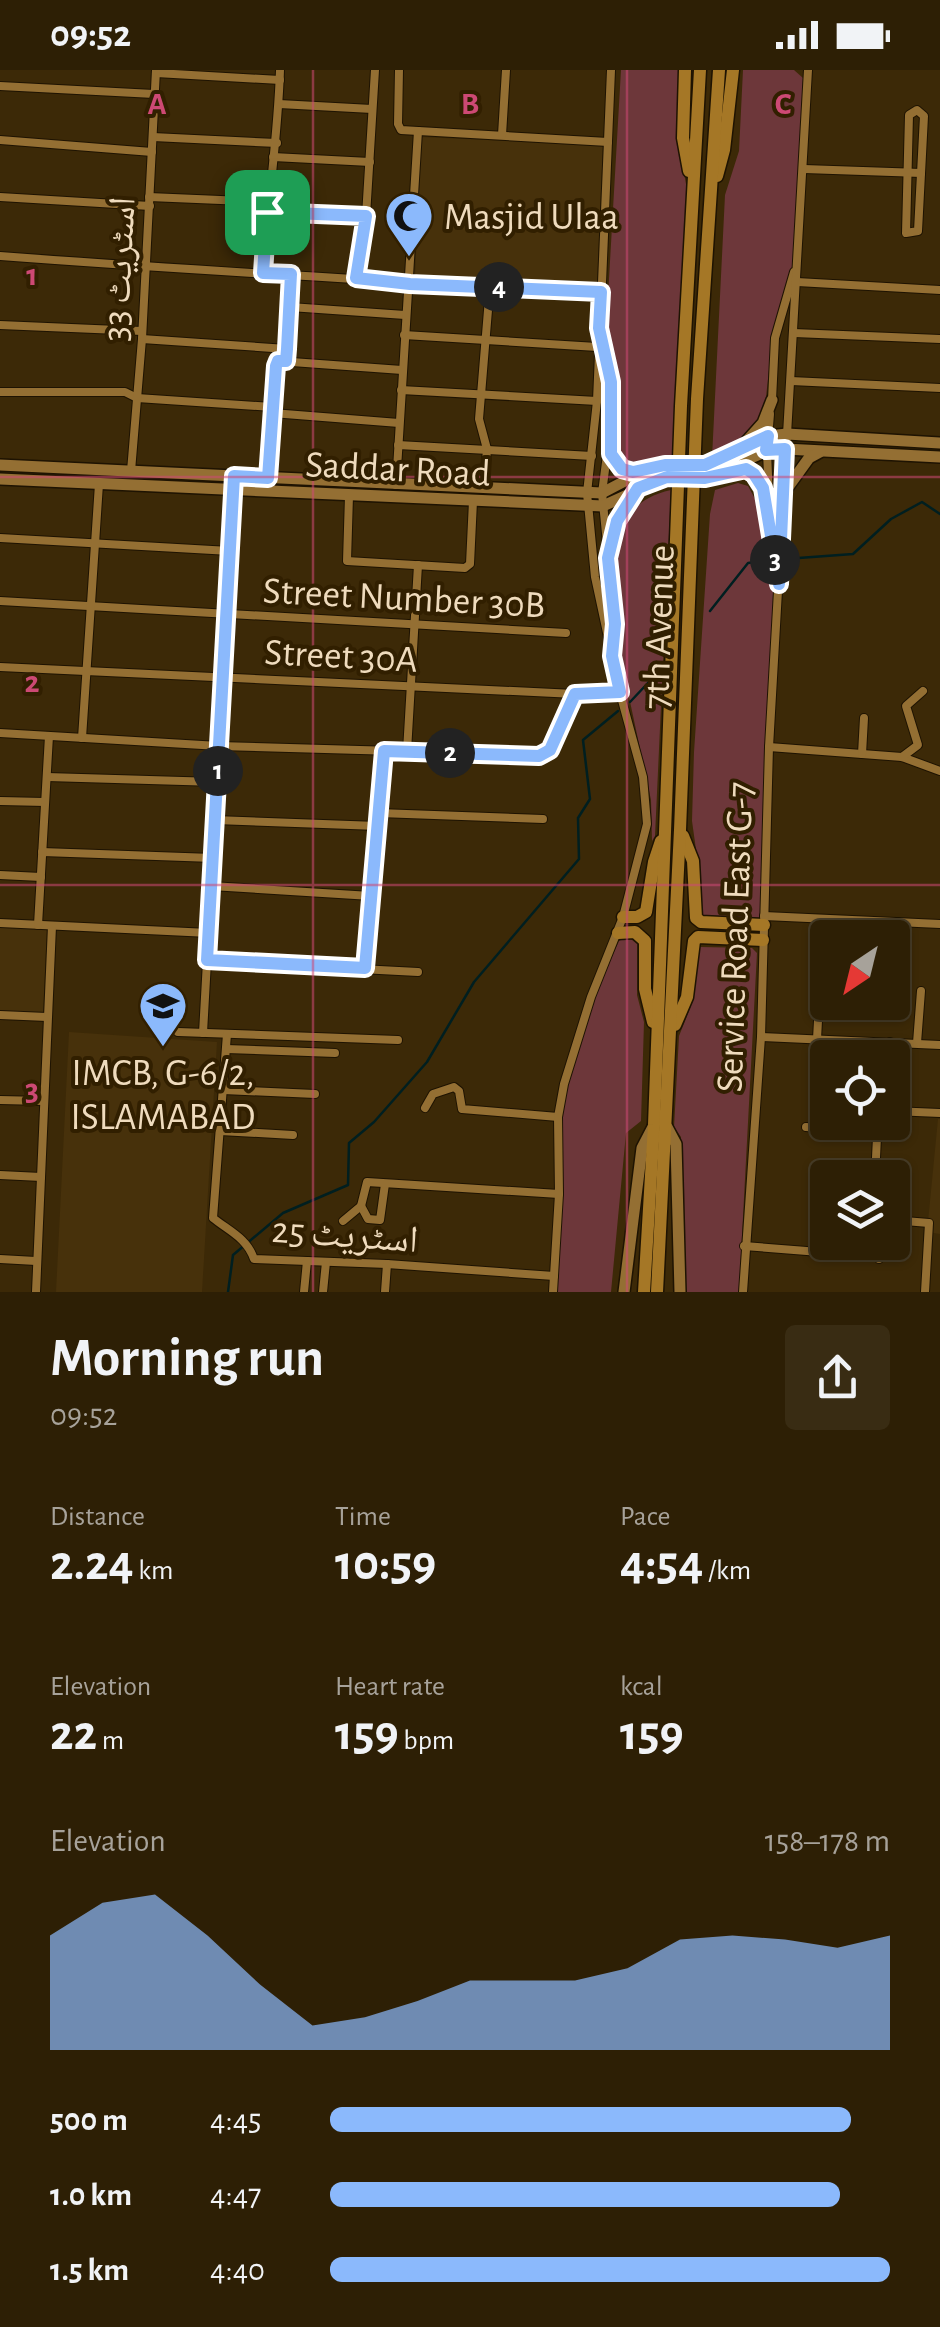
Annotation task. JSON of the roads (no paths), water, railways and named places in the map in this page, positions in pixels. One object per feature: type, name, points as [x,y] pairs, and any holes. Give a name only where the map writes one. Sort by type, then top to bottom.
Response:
[{"type":"main road","points":[[685,70],[682,138],[693,194]]},
{"type":"main road","points":[[693,194],[700,70]]},
{"type":"main road","name":"7th Avenue","points":[[660,1126],[696,399],[718,70]]},
{"type":"main road","points":[[710,201],[724,150],[733,70]]},
{"type":"main road","name":"7th Avenue","points":[[673,827],[676,539],[693,194]]},
{"type":"main road","points":[[624,917],[646,912],[654,862],[673,827]]},
{"type":"main road","points":[[673,827],[693,860],[696,918],[701,922],[764,927]]},
{"type":"main road","points":[[663,1035],[686,997],[694,941],[764,927]]},
{"type":"main road","points":[[618,933],[635,932],[645,941],[645,988],[663,1035]]},
{"type":"main road","points":[[644,1292],[660,1126]]},
{"type":"main road","points":[[657,1292],[660,1126]]},
{"type":"street","points":[[356,278],[366,216],[375,70]]},
{"type":"street","points":[[400,70],[398,127],[608,142]]},
{"type":"street","points":[[502,136],[506,70]]},
{"type":"street","points":[[553,1292],[558,1117],[570,1058],[624,917],[647,824],[643,778],[595,577],[588,500],[611,70]]},
{"type":"street","name":"Service Road East G-7","points":[[742,1292],[761,1038],[769,747],[808,70]]},
{"type":"street","points":[[156,71],[280,75],[263,273]]},
{"type":"street","name":"اسٹریٹ 33","points":[[131,471],[156,71]]},
{"type":"street","points":[[0,86],[154,94]]},
{"type":"street","points":[[279,104],[372,109]]},
{"type":"street","points":[[917,110],[924,116],[921,173],[917,232],[904,232],[909,115],[917,110]]},
{"type":"street","points":[[396,484],[418,131]]},
{"type":"street","points":[[153,136],[277,143]]},
{"type":"street","points":[[0,140],[152,152]]},
{"type":"street","points":[[273,157],[370,162]]},
{"type":"street","points":[[804,169],[921,173]]},
{"type":"street","points":[[0,197],[267,207],[366,216]]},
{"type":"street","points":[[0,256],[410,284],[601,292]]},
{"type":"street","name":"Service Road East G-7","points":[[779,584],[769,519],[766,450],[775,338],[797,262]]},
{"type":"street","points":[[268,478],[272,410],[287,349],[291,274]]},
{"type":"street","points":[[797,282],[940,290]]},
{"type":"street","points":[[484,488],[487,449],[479,419],[490,286]]},
{"type":"street","points":[[290,308],[405,315]]},
{"type":"street","points":[[0,324],[287,349]]},
{"type":"street","points":[[599,328],[611,382],[611,454],[626,472],[642,472]]},
{"type":"street","points":[[794,332],[940,339]]},
{"type":"street","points":[[404,335],[597,346]]},
{"type":"street","points":[[282,361],[402,370]]},
{"type":"street","points":[[791,382],[940,388]]},
{"type":"street","points":[[401,390],[596,401]]},
{"type":"street","points":[[0,392],[125,392],[137,398],[399,423]]},
{"type":"street","points":[[708,472],[754,436],[772,400]]},
{"type":"street","points":[[610,432],[603,500],[615,624],[612,656]]},
{"type":"street","points":[[722,459],[768,436],[787,434],[940,443]]},
{"type":"street","points":[[398,445],[592,456]]},
{"type":"street","points":[[708,472],[766,450],[940,456]]},
{"type":"street","points":[[783,494],[809,458],[824,451]]},
{"type":"street","name":"Saddar Road","points":[[0,465],[484,488],[588,500]]},
{"type":"street","points":[[666,471],[746,469],[763,488],[769,519]]},
{"type":"street","name":"Saddar Road","points":[[603,500],[642,472],[666,471]]},
{"type":"street","name":"Saddar Road","points":[[0,479],[473,501],[603,500],[638,488],[666,471]]},
{"type":"street","points":[[203,1032],[234,476]]},
{"type":"street","points":[[82,738],[99,484]]},
{"type":"street","points":[[608,558],[617,521],[638,488]]},
{"type":"street","points":[[349,496],[346,559],[468,568],[473,501]]},
{"type":"street","points":[[0,538],[230,551]]},
{"type":"street","points":[[407,751],[418,565]]},
{"type":"street","name":"Street Number 30B","points":[[0,601],[566,634]]},
{"type":"street","name":"Street 30A","points":[[0,668],[575,694],[620,692]]},
{"type":"street","points":[[902,757],[918,745],[906,706],[924,691]]},
{"type":"street","points":[[0,734],[219,746],[539,756],[550,750],[575,694]]},
{"type":"street","points":[[862,754],[864,718]]},
{"type":"street","points":[[38,925],[49,736]]},
{"type":"street","points":[[769,747],[902,757],[940,771]]},
{"type":"street","points":[[365,968],[384,751]]},
{"type":"street","points":[[47,777],[217,782]]},
{"type":"street","points":[[0,801],[45,802]]},
{"type":"street","points":[[379,812],[543,819]]},
{"type":"street","points":[[215,820],[378,826]]},
{"type":"street","points":[[42,852],[213,858]]},
{"type":"street","points":[[0,874],[40,876]]},
{"type":"street","points":[[211,886],[371,896]]},
{"type":"street","points":[[0,923],[209,934]]},
{"type":"street","points":[[910,923],[940,924]]},
{"type":"street","points":[[764,927],[810,925]]},
{"type":"street","points":[[36,1292],[52,926]]},
{"type":"street","points":[[207,960],[418,972]]},
{"type":"street","points":[[917,1044],[920,992]]},
{"type":"street","points":[[0,1015],[47,1017]]},
{"type":"street","points":[[817,1039],[818,1020]]},
{"type":"street","points":[[178,1032],[398,1040]]},
{"type":"street","name":"اسٹریٹ 25","points":[[227,1034],[213,1218],[238,1234],[254,1260],[387,1264],[554,1276]]},
{"type":"street","points":[[761,1038],[841,1040]]},
{"type":"street","points":[[910,1043],[940,1045]]},
{"type":"street","points":[[226,1050],[335,1053]]},
{"type":"street","points":[[426,1108],[433,1094],[454,1087],[462,1109],[558,1117]]},
{"type":"street","points":[[222,1090],[315,1094]]},
{"type":"street","points":[[0,1100],[44,1101]]},
{"type":"street","points":[[910,1112],[940,1113]]},
{"type":"street","points":[[624,1292],[642,1148],[660,1126],[676,1144],[680,1292]]},
{"type":"street","points":[[806,1127],[810,1127]]},
{"type":"street","points":[[220,1132],[292,1135]]},
{"type":"street","points":[[0,1175],[40,1177]]},
{"type":"street","points":[[385,1184],[380,1220],[368,1219],[361,1206],[365,1183],[385,1184],[558,1194]]},
{"type":"street","points":[[343,1221],[361,1206]]},
{"type":"street","points":[[910,1221],[929,1223],[924,1292]]},
{"type":"street","points":[[744,1246],[810,1251]]},
{"type":"street","points":[[0,1259],[36,1261]]},
{"type":"street","points":[[304,1292],[307,1261]]},
{"type":"street","points":[[324,1292],[326,1262]]},
{"type":"street","points":[[385,1292],[387,1264]]},
{"type":"waterway","points":[[785,559],[853,554],[891,519],[922,502],[940,514]]},
{"type":"waterway","points":[[710,611],[748,563],[770,560]]},
{"type":"waterway","points":[[630,702],[663,667]]},
{"type":"waterway","points":[[228,1292],[233,1255],[283,1213],[348,1185],[349,1143],[374,1122],[427,1062],[474,982],[579,859],[578,818],[590,799],[583,740],[618,711]]},
{"type":"place","name":"Masjid Ulaa","points":[[409,258]]},
{"type":"place","name":"IMCB, G-6/2, ISLAMABAD","points":[[163,1048]]}]
